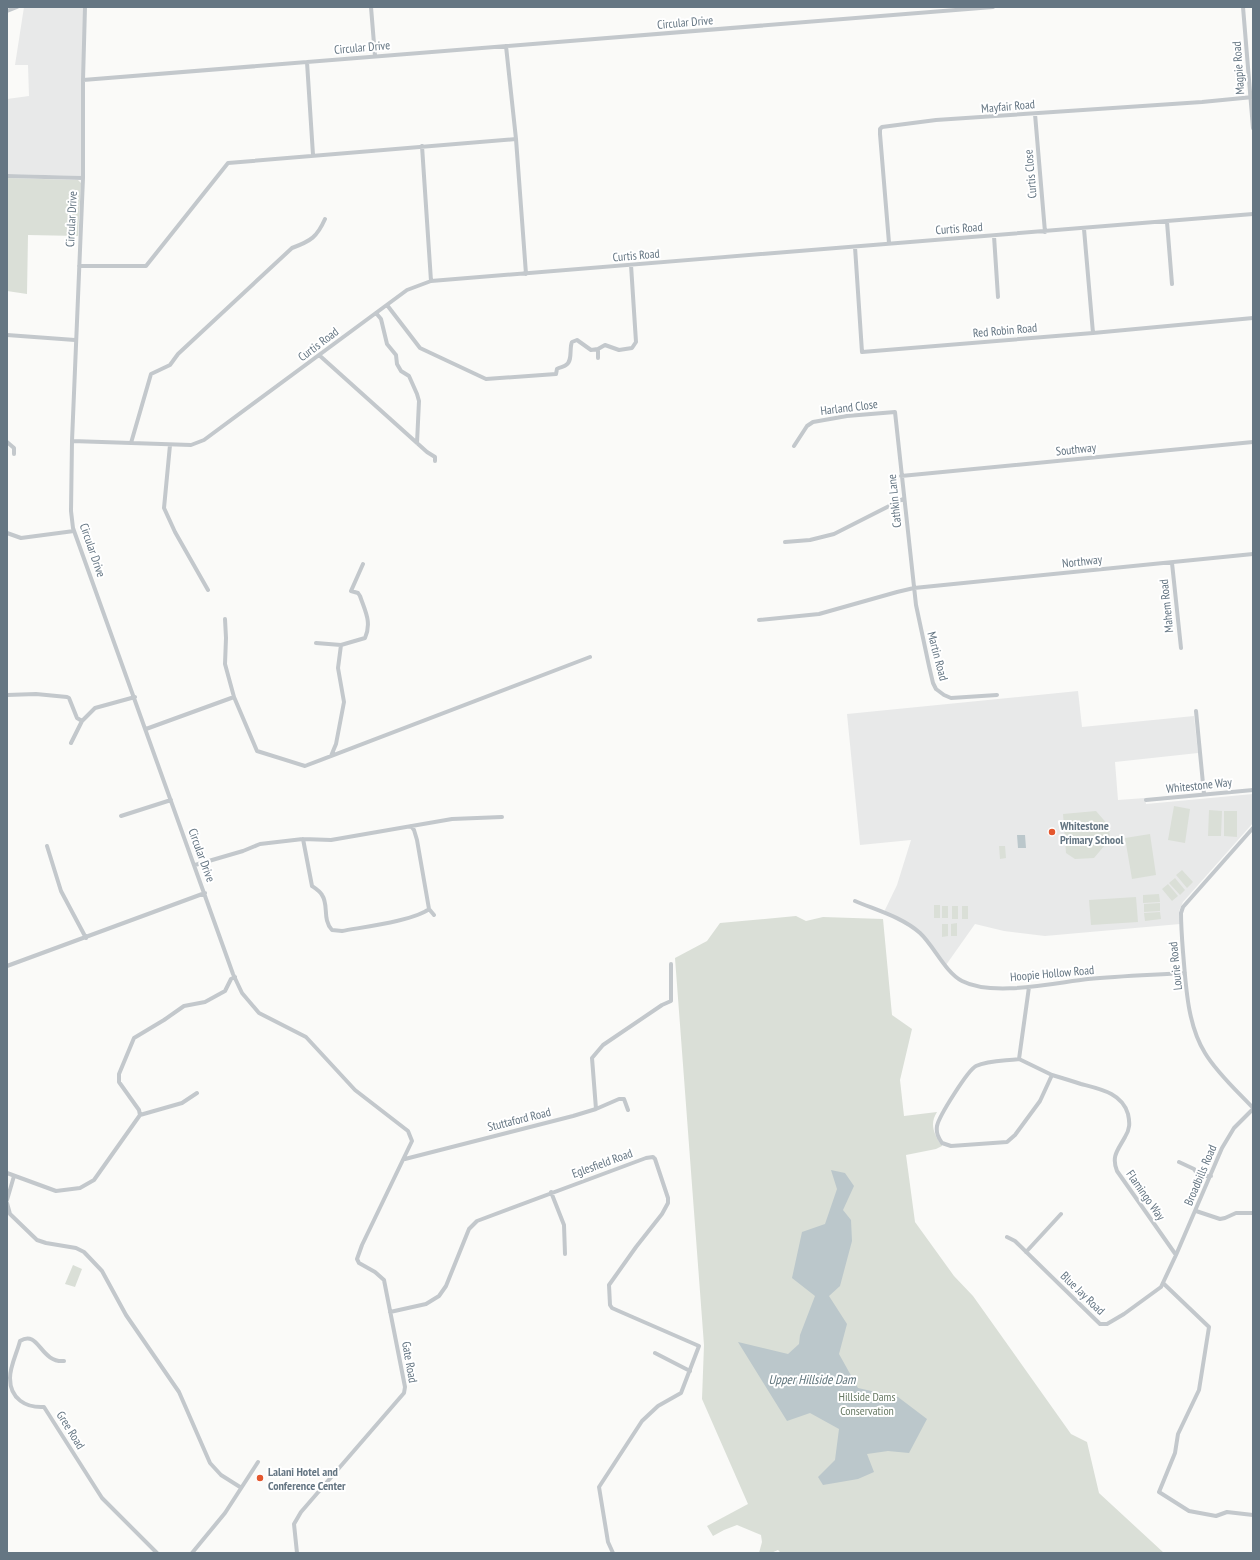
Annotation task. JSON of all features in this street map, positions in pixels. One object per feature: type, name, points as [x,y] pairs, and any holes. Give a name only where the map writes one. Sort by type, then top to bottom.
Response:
[{"type":"street","points":[[7,11],[17,7]]},
{"type":"street","points":[[83,80],[85,7]]},
{"type":"street","points":[[371,7],[375,56]]},
{"type":"street","name":"Circular Drive","points":[[405,1159],[412,1141],[408,1131],[355,1090],[306,1037],[259,1013],[242,993],[234,977],[172,800],[74,531],[71,512],[72,442],[75,340],[83,178],[83,80],[993,7]]},
{"type":"street","name":"Magpie Road","points":[[1243,7],[1252,97],[1253,128]]},
{"type":"street","points":[[506,46],[516,139],[526,274]]},
{"type":"street","points":[[307,62],[313,155]]},
{"type":"street","name":"Mayfair Road","points":[[889,243],[880,134],[880,129],[882,127],[936,120],[1202,102],[1252,97]]},
{"type":"street","name":"Curtis Close","points":[[1035,114],[1045,232]]},
{"type":"street","points":[[79,266],[146,266],[228,163],[516,139]]},
{"type":"street","points":[[422,146],[431,281]]},
{"type":"street","points":[[7,176],[83,178]]},
{"type":"street","name":"Curtis Road","points":[[72,442],[191,445],[204,440],[407,290],[431,281],[856,247],[889,243],[1084,229],[1253,214]]},
{"type":"street","points":[[131,443],[152,374],[170,365],[178,354],[292,248],[304,244],[316,236],[325,219]]},
{"type":"street","points":[[1167,222],[1172,284]]},
{"type":"street","points":[[1084,229],[1093,333]]},
{"type":"street","points":[[994,236],[998,297]]},
{"type":"street","name":"Red Robin Road","points":[[856,247],[862,352],[1253,318]]},
{"type":"street","points":[[387,305],[420,348],[486,379],[556,374],[557,369],[566,366],[569,363],[570,345],[572,342],[577,340],[591,350],[598,349],[605,345],[619,350],[632,348],[635,346],[631,265]]},
{"type":"street","points":[[376,313],[381,319],[387,344],[396,355],[397,364],[401,371],[409,376],[417,394],[419,401],[417,443]]},
{"type":"street","points":[[7,335],[75,340]]},
{"type":"street","points":[[598,349],[598,358]]},
{"type":"street","points":[[319,355],[427,452],[435,457],[435,461]]},
{"type":"street","name":"Harland Close","points":[[794,446],[807,426],[814,422],[847,416],[895,412]]},
{"type":"street","name":"Cathkin Lane","points":[[895,412],[914,588]]},
{"type":"street","points":[[7,442],[14,448],[14,454]]},
{"type":"street","name":"Southway","points":[[902,476],[1253,442]]},
{"type":"street","points":[[170,445],[164,508],[175,532],[208,590]]},
{"type":"street","points":[[785,542],[810,540],[834,534],[904,499]]},
{"type":"street","points":[[7,533],[21,538],[74,531]]},
{"type":"street","name":"Northway","points":[[759,620],[819,614],[914,588],[1253,554]]},
{"type":"street","name":"Mahem Road","points":[[1172,563],[1181,648]]},
{"type":"street","points":[[316,643],[341,645],[365,638],[369,630],[368,620],[360,596],[358,593],[351,591],[363,564]]},
{"type":"street","name":"Martin Road","points":[[914,588],[921,636],[933,683],[936,688],[944,695],[951,698],[998,696]]},
{"type":"street","points":[[225,619],[225,664],[234,697],[257,751],[305,766],[590,657]]},
{"type":"street","points":[[331,756],[336,744],[344,702],[338,668],[341,645]]},
{"type":"street","points":[[7,695],[36,694],[70,698],[77,718],[82,721]]},
{"type":"street","points":[[71,743],[82,721],[95,708],[135,697]]},
{"type":"street","points":[[146,729],[234,697]]},
{"type":"street","points":[[1196,711],[1204,794]]},
{"type":"street","name":"Whitestone Way","points":[[1146,800],[1253,790]]},
{"type":"street","points":[[120,816],[172,800]]},
{"type":"street","points":[[195,865],[243,851],[260,844],[303,839],[331,840],[452,819],[502,817]]},
{"type":"street","points":[[411,826],[417,840],[429,909],[434,915]]},
{"type":"street","name":"Lourie Road","points":[[1253,828],[1181,909],[1185,973],[1191,1017],[1200,1046],[1211,1063],[1253,1108]]},
{"type":"street","points":[[303,839],[312,886],[319,891],[323,897],[327,923],[332,930],[342,931],[411,918],[424,913],[429,909]]},
{"type":"street","points":[[47,846],[61,891],[86,938]]},
{"type":"street","points":[[7,966],[205,893]]},
{"type":"street","name":"Hoopie Hollow Road","points":[[855,901],[902,920],[913,927],[927,940],[949,969],[963,981],[979,986],[990,988],[1029,987],[1087,980],[1185,973]]},
{"type":"street","points":[[596,1109],[592,1058],[603,1045],[662,1005],[671,1001],[670,964]]},
{"type":"street","points":[[140,1115],[139,1110],[120,1082],[119,1078],[119,1074],[134,1038],[184,1006],[205,1002],[225,991],[231,979],[234,977]]},
{"type":"street","points":[[1029,987],[1019,1059],[985,1064],[977,1066],[972,1070],[955,1093],[938,1121],[938,1136],[942,1143],[946,1145],[1002,1144],[1011,1140],[1040,1101],[1052,1075]]},
{"type":"street","name":"Flamingo Way","points":[[1019,1059],[1052,1075],[1107,1091],[1121,1102],[1126,1109],[1130,1120],[1128,1132],[1114,1156],[1115,1166],[1176,1255]]},
{"type":"street","points":[[7,1173],[56,1191],[86,1185],[94,1180],[140,1115],[182,1103],[197,1093]]},
{"type":"street","name":"Stuttaford Road","points":[[405,1159],[596,1109],[619,1099],[624,1099],[628,1110]]},
{"type":"street","name":"Broadbills Road","points":[[1176,1255],[1229,1136],[1245,1115],[1253,1108]]},
{"type":"street","name":"Eglesfield Road","points":[[390,1312],[426,1304],[439,1296],[446,1286],[469,1229],[475,1222],[551,1192],[646,1158],[653,1157],[668,1198],[668,1203],[662,1214],[609,1285],[610,1305],[612,1308],[699,1346],[690,1371]]},
{"type":"street","name":"Gate Road","points":[[297,1553],[294,1524],[301,1512],[404,1393],[405,1387],[384,1280],[375,1272],[359,1264],[358,1259],[365,1238],[405,1159]]},
{"type":"street","points":[[1179,1162],[1194,1169],[1199,1176],[1211,1176]]},
{"type":"street","points":[[14,1176],[7,1202],[10,1214],[37,1240],[76,1248],[84,1252],[102,1271],[130,1320],[178,1392],[210,1463],[221,1475],[240,1487]]},
{"type":"street","points":[[551,1192],[564,1225],[565,1254]]},
{"type":"street","points":[[1196,1210],[1220,1219],[1236,1213],[1252,1213]]},
{"type":"street","points":[[1026,1252],[1061,1214]]},
{"type":"street","name":"Blue Jay Road","points":[[1007,1237],[1015,1241],[1102,1325],[1107,1324],[1158,1291],[1176,1255]]},
{"type":"street","points":[[1163,1283],[1209,1327],[1199,1390],[1178,1434],[1175,1454],[1159,1492],[1189,1511],[1216,1516],[1227,1512],[1253,1515]]},
{"type":"street","name":"Gree Road","points":[[64,1361],[57,1362],[51,1359],[42,1350],[38,1343],[32,1339],[24,1339],[20,1341],[12,1366],[10,1378],[13,1392],[23,1404],[31,1407],[44,1407],[102,1498],[157,1553]]},
{"type":"street","points":[[613,1553],[608,1542],[604,1524],[599,1490],[600,1484],[642,1420],[658,1406],[681,1393],[690,1371],[655,1353]]},
{"type":"street","points":[[192,1553],[218,1522],[258,1462]]},
{"type":"shaded area","points":[[24,7],[84,7],[82,176],[7,174],[7,99],[29,96],[28,65],[15,65]]},
{"type":"shaded area","name":"Whitestone Primary School","points":[[1078,691],[1082,727],[1194,716],[1198,753],[1115,762],[1118,800],[1145,798],[1146,804],[1253,794],[1253,823],[1183,902],[1179,911],[1180,924],[1045,936],[1004,931],[975,924],[946,965],[921,933],[884,912],[897,885],[911,840],[860,845],[847,714]]},
{"type":"green space","points":[[7,178],[78,180],[81,183],[78,236],[28,235],[27,294],[7,291]]},
{"type":"green space","points":[[1174,806],[1190,809],[1185,843],[1168,840]]},
{"type":"green space","points":[[1209,810],[1222,811],[1221,836],[1208,836]]},
{"type":"green space","points":[[1096,811],[1109,826],[1110,839],[1094,858],[1075,859],[1066,853],[1063,814]]},
{"type":"green space","points":[[1224,811],[1237,811],[1237,837],[1224,836]]},
{"type":"green space","points":[[1150,834],[1156,875],[1132,879],[1125,838]]},
{"type":"green space","points":[[999,846],[1005,846],[1006,858],[1000,859]]},
{"type":"green space","points":[[1182,870],[1193,882],[1187,888],[1176,875]]},
{"type":"green space","points":[[1175,878],[1185,890],[1180,895],[1169,883]]},
{"type":"green space","points":[[1168,884],[1178,896],[1172,901],[1162,889]]},
{"type":"green space","points":[[1159,894],[1160,902],[1143,903],[1143,895]]},
{"type":"green space","points":[[1136,897],[1138,922],[1091,925],[1089,900]]},
{"type":"green space","points":[[1160,903],[1160,911],[1144,912],[1144,904]]},
{"type":"green space","points":[[934,905],[940,905],[940,918],[934,918]]},
{"type":"green space","points":[[942,906],[948,906],[948,918],[942,918]]},
{"type":"green space","points":[[952,906],[958,906],[958,919],[952,919]]},
{"type":"green space","points":[[962,906],[968,906],[968,919],[962,919]]},
{"type":"green space","points":[[1160,912],[1161,919],[1145,921],[1144,913]]},
{"type":"green space","name":"Hillside Dams Conservation","points":[[796,916],[806,921],[823,917],[883,919],[892,1015],[912,1029],[900,1080],[904,1116],[937,1112],[933,1128],[940,1143],[942,1144],[942,1146],[936,1149],[906,1155],[915,1222],[954,1276],[973,1296],[1071,1434],[1087,1442],[1099,1493],[1164,1553],[781,1553],[778,1550],[771,1553],[759,1553],[762,1542],[761,1535],[737,1525],[713,1536],[707,1526],[748,1504],[702,1399],[704,1345],[675,958],[707,941],[720,923]]},
{"type":"green space","points":[[957,923],[957,936],[951,936],[951,924]]},
{"type":"green space","points":[[942,924],[948,924],[948,936],[942,937]]},
{"type":"green space","points":[[73,1265],[82,1269],[75,1287],[65,1284]]},
{"type":"water","points":[[1017,835],[1025,835],[1026,848],[1018,848]]},
{"type":"water","name":"Upper Hillside Dam","points":[[831,1170],[845,1173],[854,1186],[843,1210],[851,1220],[852,1241],[840,1286],[829,1296],[847,1324],[839,1354],[858,1388],[898,1397],[927,1419],[909,1453],[888,1451],[867,1454],[874,1472],[858,1479],[823,1485],[818,1477],[835,1460],[839,1429],[810,1413],[787,1421],[738,1342],[788,1354],[799,1344],[800,1335],[815,1296],[792,1278],[802,1232],[825,1224],[837,1189]]},
{"type":"place","name":"Whitestone Primary School","points":[[1052,832]]},
{"type":"place","name":"Lalani Hotel and Conference Center","points":[[260,1478]]}]
